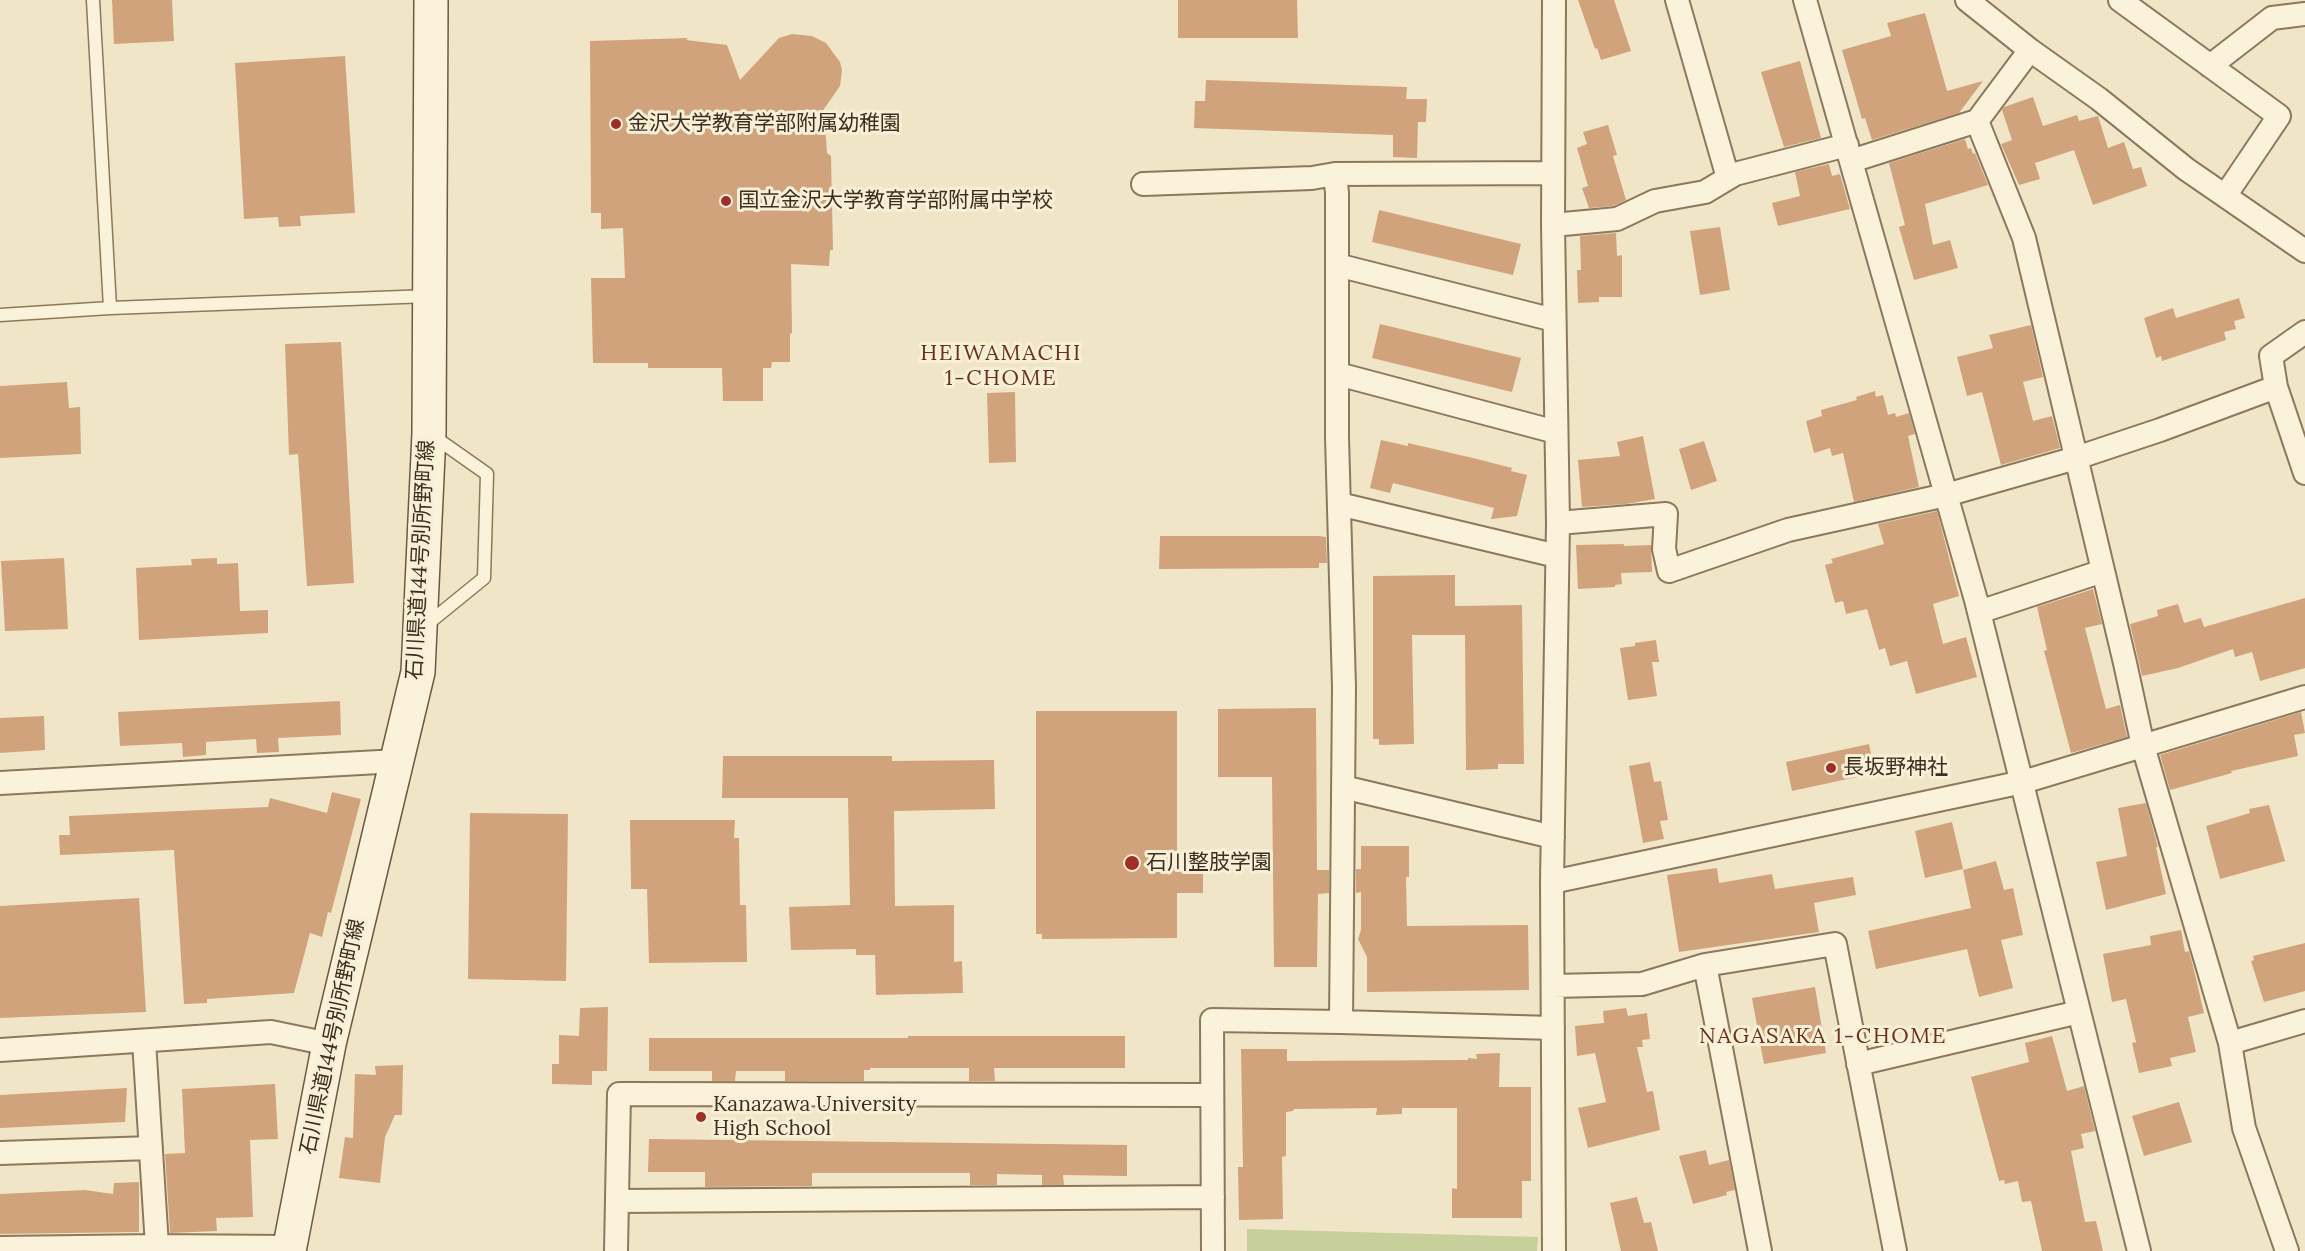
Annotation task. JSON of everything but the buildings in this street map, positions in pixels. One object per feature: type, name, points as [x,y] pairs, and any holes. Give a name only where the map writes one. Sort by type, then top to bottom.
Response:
[{"type":"main road","name":"石川県道144号別所野町線","points":[[289,1249],[329,1044],[418,672],[429,433],[431,0]]},
{"type":"street","points":[[1554,0],[1553,225],[1558,523],[1552,882],[1554,1251]]},
{"type":"street","points":[[1677,0],[1728,178]]},
{"type":"street","points":[[1805,0],[1978,612],[2023,782],[2139,1251]]},
{"type":"street","points":[[1967,0],[2030,50],[2099,99],[2186,169],[2305,251]]},
{"type":"street","points":[[2120,0],[2279,116],[2225,196]]},
{"type":"street","points":[[2210,66],[2272,18],[2305,14]]},
{"type":"street","points":[[1553,225],[1617,219],[1655,201],[1704,192],[1735,174],[1849,153],[1977,121],[2030,50]]},
{"type":"street","points":[[1977,121],[2024,238],[2143,746],[2230,1043],[2244,1128],[2287,1251]]},
{"type":"street","points":[[1143,184],[1312,178],[1335,174],[1553,173]]},
{"type":"street","points":[[1335,174],[1344,687],[1341,1022]]},
{"type":"street","points":[[1337,265],[1554,320]]},
{"type":"street","points":[[2305,332],[2271,356],[2276,387],[2305,473]]},
{"type":"street","points":[[1338,374],[1556,432]]},
{"type":"street","points":[[1558,523],[1666,514],[1664,549],[1668,571],[1788,530],[1946,495],[2076,458],[2276,387]]},
{"type":"street","points":[[1339,504],[1557,556]]},
{"type":"street","points":[[1978,612],[2103,571]]},
{"type":"street","points":[[1552,882],[2023,782],[2305,697]]},
{"type":"street","points":[[0,783],[397,761]]},
{"type":"street","points":[[1343,787],[1553,837]]},
{"type":"street","points":[[1553,986],[1642,984],[1705,965],[1835,944],[1895,1251]]},
{"type":"street","points":[[1705,965],[1760,1251]]},
{"type":"street","points":[[1858,1064],[2079,1012]]},
{"type":"street","points":[[1213,1251],[1212,1020],[1553,1028]]},
{"type":"street","points":[[2230,1043],[2305,1021]]},
{"type":"street","points":[[0,1050],[271,1032],[329,1044]]},
{"type":"street","points":[[144,1041],[157,1246]]},
{"type":"street","points":[[616,1251],[619,1095],[1212,1095]]},
{"type":"street","points":[[0,1153],[151,1148]]},
{"type":"street","points":[[617,1201],[1213,1197]]},
{"type":"street","points":[[0,1248],[157,1246],[289,1249]]},
{"type":"lane","points":[[93,0],[110,308]]},
{"type":"lane","points":[[0,315],[110,308],[430,296]]},
{"type":"lane","points":[[420,630],[484,579],[486,474],[429,433]]},
{"type":"green space","points":[[1247,1229],[1538,1237],[1537,1251],[1247,1251]]},
{"type":"place","name":"金沢大学教育学部附属幼稚園","points":[[616,124]]},
{"type":"place","name":"国立金沢大学教育学部附属中学校","points":[[726,201]]},
{"type":"place","name":"長坂野神社","points":[[1831,768]]},
{"type":"place","name":"石川整肢学園","points":[[1132,863]]},
{"type":"place","name":"Kanazawa University High School","points":[[701,1117]]},
{"type":"district","name":"HEIWAMACHI 1-CHOME","points":[[1001,366]]},
{"type":"district","name":"NAGASAKA 1-CHOME","points":[[1823,1037]]}]
